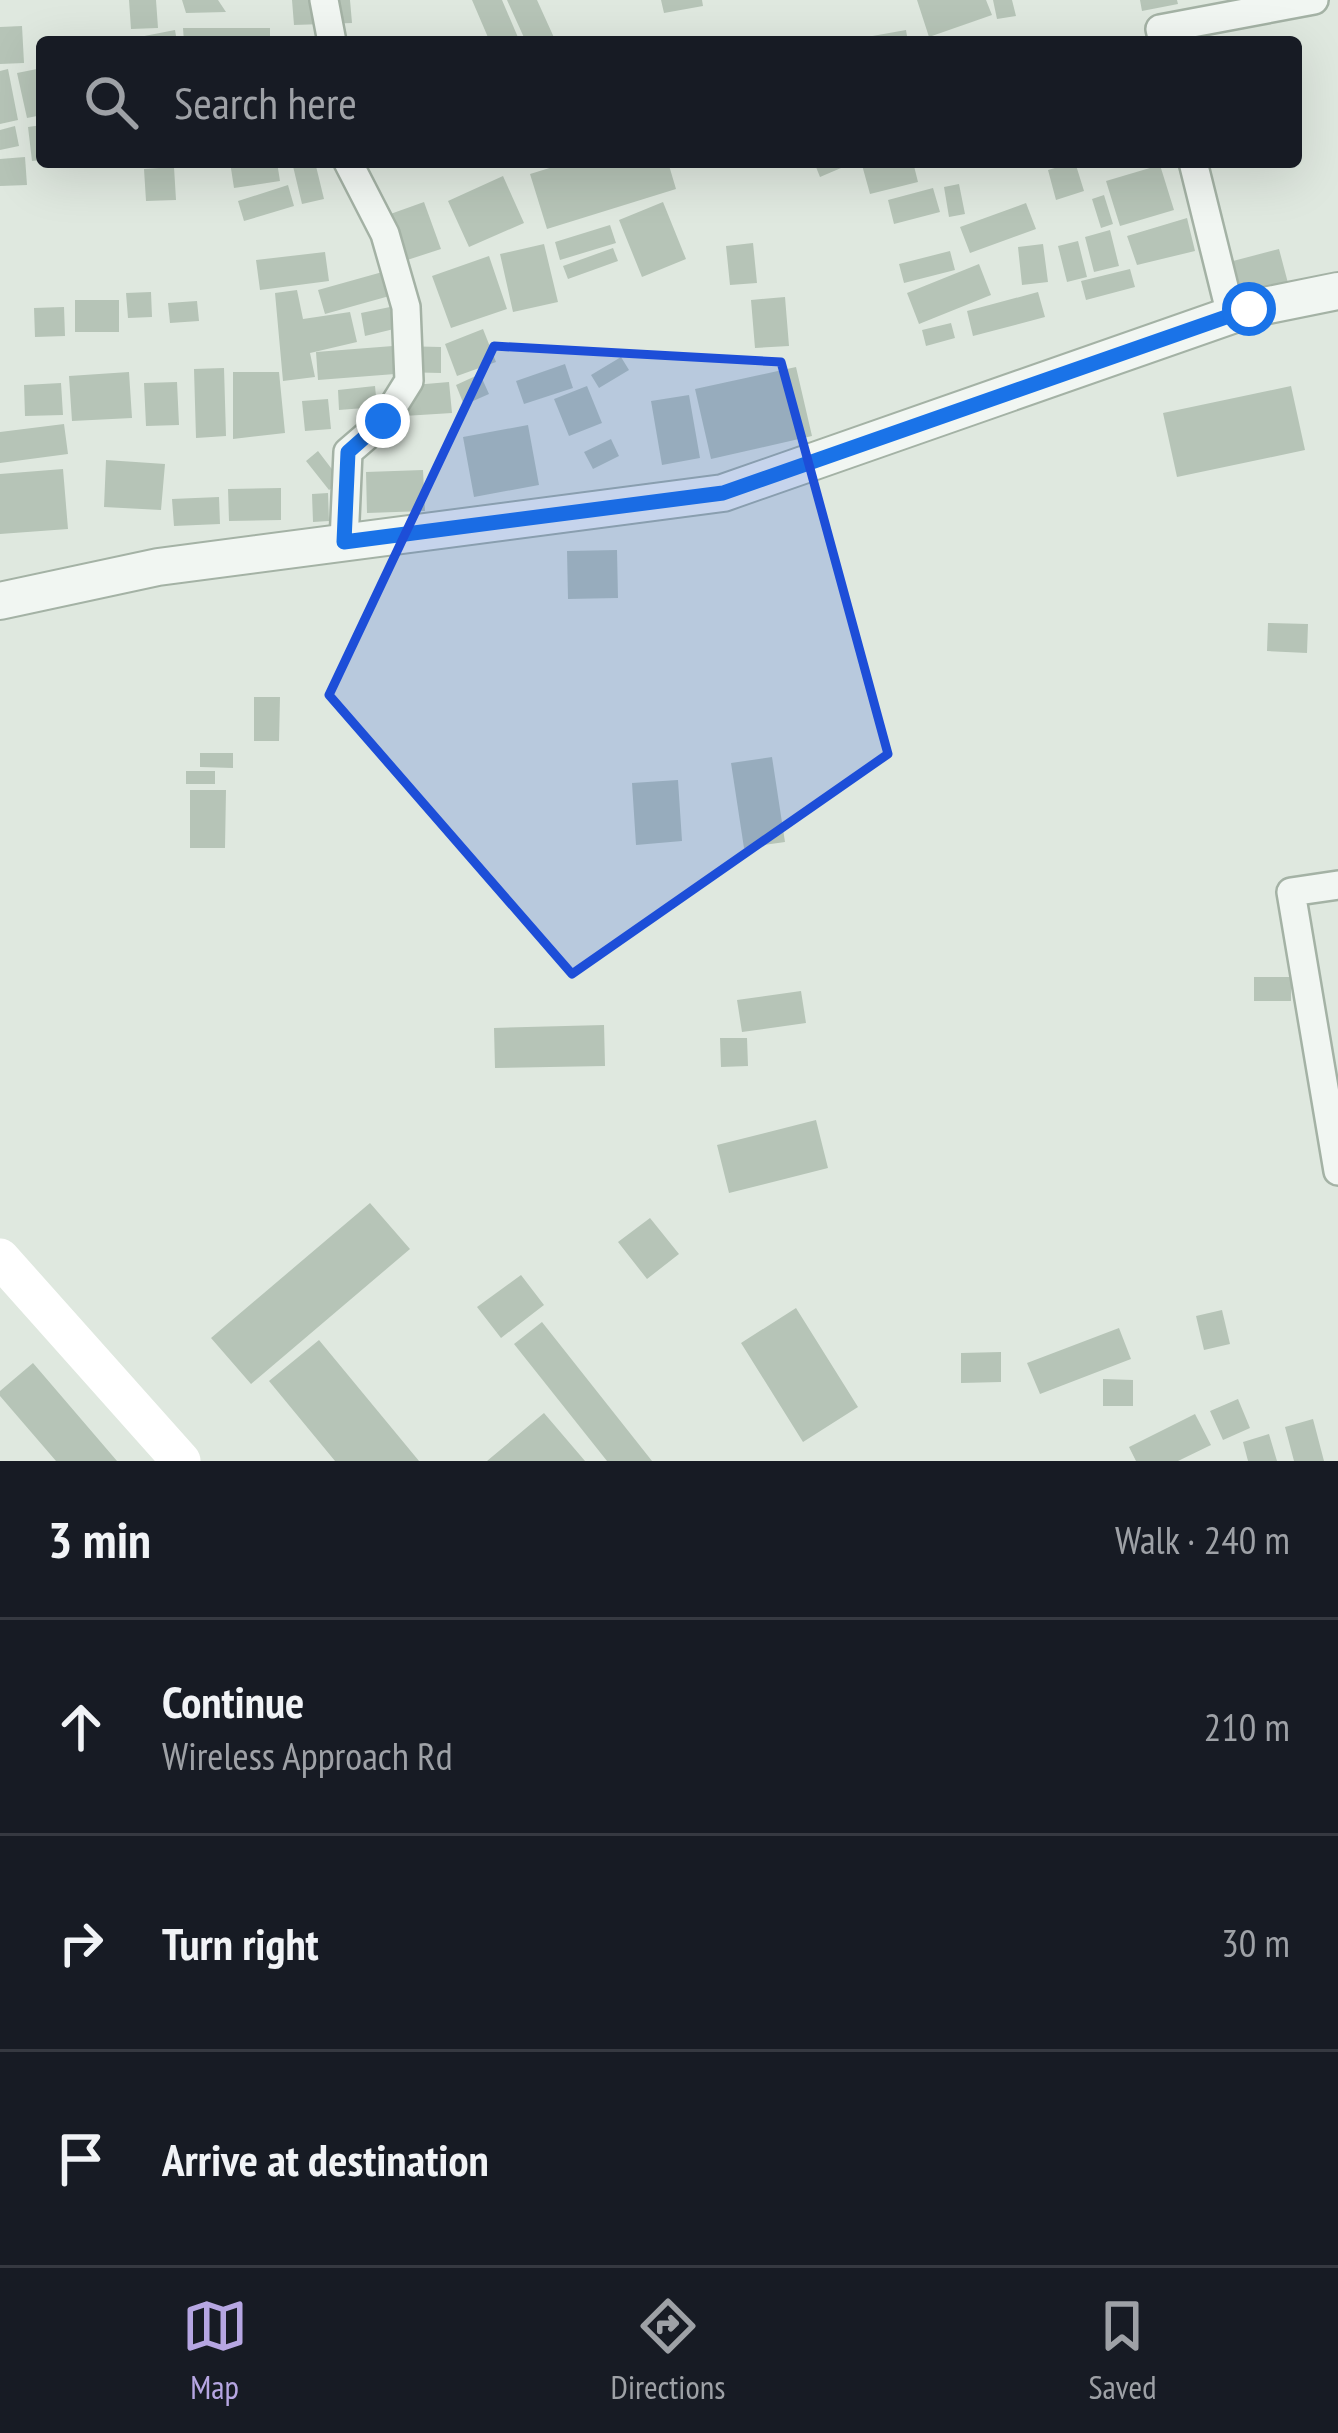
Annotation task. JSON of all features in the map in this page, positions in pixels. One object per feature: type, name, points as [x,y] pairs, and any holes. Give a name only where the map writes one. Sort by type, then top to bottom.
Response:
[{"type":"main road","points":[[0,1258],[181,1461]]},
{"type":"street","points":[[324,0],[331,36]]},
{"type":"street","points":[[1162,36],[1160,28],[1314,0]]},
{"type":"street","points":[[344,542],[348,452],[383,421],[409,380],[406,307],[385,234],[351,168]]},
{"type":"street","points":[[1194,168],[1231,315]]},
{"type":"street","points":[[0,601],[158,567],[723,493],[1231,315],[1338,291]]},
{"type":"street","points":[[1338,885],[1291,892],[1338,1171]]},
{"type":"highlighted area","points":[[494,346],[781,362],[888,754],[572,974],[329,695]]},
{"type":"building","points":[[129,0],[156,0],[158,28],[131,29]]},
{"type":"building","points":[[182,0],[218,0],[226,12],[186,13]]},
{"type":"building","points":[[292,0],[350,0],[352,23],[294,25]]},
{"type":"building","points":[[472,0],[502,0],[517,36],[487,36]]},
{"type":"building","points":[[507,0],[537,0],[553,36],[523,36]]},
{"type":"building","points":[[661,0],[702,0],[703,6],[664,13]]},
{"type":"building","points":[[917,0],[986,0],[992,15],[929,36]]},
{"type":"building","points":[[993,0],[1012,0],[1016,16],[997,19]]},
{"type":"building","points":[[1140,0],[1177,0],[1178,4],[1142,11]]},
{"type":"building","points":[[22,26],[24,63],[0,64],[0,27]]},
{"type":"building","points":[[183,28],[270,28],[270,36],[184,36]]},
{"type":"building","points":[[175,30],[176,36],[144,36]]},
{"type":"building","points":[[906,30],[907,36],[872,36]]},
{"type":"building","points":[[8,69],[18,120],[0,124],[0,71]]},
{"type":"building","points":[[36,69],[36,116],[27,118],[17,73]]},
{"type":"building","points":[[15,126],[19,146],[0,150],[0,130]]},
{"type":"building","points":[[36,126],[36,161],[32,161],[28,127]]},
{"type":"building","points":[[25,157],[27,185],[0,186],[0,159]]},
{"type":"building","points":[[174,168],[176,200],[146,201],[144,169]]},
{"type":"building","points":[[231,168],[278,168],[280,181],[234,188]]},
{"type":"building","points":[[293,168],[316,168],[324,199],[302,204]]},
{"type":"building","points":[[550,168],[670,168],[676,189],[547,229],[530,174]]},
{"type":"building","points":[[816,168],[841,168],[820,177]]},
{"type":"building","points":[[863,168],[914,168],[918,182],[870,194]]},
{"type":"building","points":[[1077,168],[1084,191],[1056,200],[1048,170]]},
{"type":"building","points":[[1161,168],[1174,210],[1120,226],[1106,181]]},
{"type":"building","points":[[503,176],[524,223],[469,247],[448,201]]},
{"type":"building","points":[[959,184],[965,214],[949,217],[944,187]]},
{"type":"building","points":[[288,185],[294,206],[244,221],[238,201]]},
{"type":"building","points":[[933,188],[940,212],[894,224],[888,200]]},
{"type":"building","points":[[1104,195],[1113,224],[1101,228],[1092,199]]},
{"type":"building","points":[[424,202],[441,249],[398,263],[382,217]]},
{"type":"building","points":[[663,202],[686,259],[642,277],[619,220]]},
{"type":"building","points":[[1026,203],[1036,229],[970,253],[960,227]]},
{"type":"building","points":[[1187,218],[1195,251],[1137,265],[1127,236]]},
{"type":"building","points":[[610,225],[616,243],[560,260],[555,242]]},
{"type":"building","points":[[1110,230],[1119,266],[1094,272],[1085,237]]},
{"type":"building","points":[[1078,241],[1087,277],[1067,282],[1058,246]]},
{"type":"building","points":[[753,243],[757,283],[730,285],[726,246]]},
{"type":"building","points":[[544,244],[558,302],[513,312],[500,254]]},
{"type":"building","points":[[1043,244],[1048,282],[1022,285],[1018,247]]},
{"type":"building","points":[[613,248],[618,261],[568,279],[563,266]]},
{"type":"building","points":[[1279,249],[1288,283],[1242,295],[1233,261]]},
{"type":"building","points":[[950,251],[955,270],[904,283],[899,264]]},
{"type":"building","points":[[325,252],[329,281],[260,290],[256,260]]},
{"type":"building","points":[[489,256],[507,309],[451,328],[432,276]]},
{"type":"building","points":[[979,264],[991,295],[919,324],[907,293]]},
{"type":"building","points":[[1130,269],[1135,287],[1086,300],[1081,281]]},
{"type":"building","points":[[386,271],[393,295],[325,314],[318,290]]},
{"type":"building","points":[[297,290],[303,319],[350,312],[357,342],[310,353],[315,377],[283,381],[275,293]]},
{"type":"building","points":[[151,292],[152,317],[128,318],[126,293]]},
{"type":"building","points":[[1038,292],[1045,317],[973,336],[967,311]]},
{"type":"building","points":[[785,297],[789,346],[755,348],[751,300]]},
{"type":"building","points":[[75,300],[119,300],[119,332],[75,332]]},
{"type":"building","points":[[197,301],[199,321],[170,323],[168,303]]},
{"type":"building","points":[[64,307],[65,336],[35,337],[34,308]]},
{"type":"building","points":[[390,307],[394,329],[365,336],[361,313]]},
{"type":"building","points":[[951,323],[955,338],[926,346],[922,330]]},
{"type":"building","points":[[483,329],[496,362],[457,376],[445,344]]},
{"type":"building","points":[[393,346],[395,374],[318,380],[316,352]]},
{"type":"building","points":[[398,346],[441,347],[441,373],[398,372]]},
{"type":"building","points":[[621,357],[629,370],[599,388],[591,375]]},
{"type":"building","points":[[565,364],[573,388],[524,404],[516,381]]},
{"type":"building","points":[[796,367],[812,436],[711,459],[695,389]]},
{"type":"building","points":[[224,368],[226,436],[196,438],[194,369]]},
{"type":"building","points":[[129,372],[132,418],[72,421],[69,376]]},
{"type":"building","points":[[233,372],[279,372],[285,433],[233,439]]},
{"type":"building","points":[[480,374],[489,394],[464,405],[456,385]]},
{"type":"building","points":[[177,382],[179,425],[146,426],[144,383]]},
{"type":"building","points":[[449,382],[452,413],[404,416],[402,386]]},
{"type":"building","points":[[61,383],[63,415],[25,416],[24,385]]},
{"type":"building","points":[[375,386],[377,407],[339,410],[338,390]]},
{"type":"building","points":[[587,386],[602,423],[569,436],[554,399]]},
{"type":"building","points":[[1291,386],[1305,450],[1177,477],[1163,413]]},
{"type":"building","points":[[689,395],[700,458],[662,465],[651,401]]},
{"type":"building","points":[[328,399],[331,429],[305,431],[302,401]]},
{"type":"building","points":[[64,424],[68,454],[0,463],[0,432]]},
{"type":"building","points":[[528,425],[539,485],[474,497],[463,437]]},
{"type":"building","points":[[611,439],[619,456],[593,469],[584,452]]},
{"type":"building","points":[[318,451],[341,481],[329,490],[306,461]]},
{"type":"building","points":[[106,460],[165,464],[161,510],[104,507]]},
{"type":"building","points":[[63,469],[68,529],[0,534],[0,474]]},
{"type":"building","points":[[423,470],[425,511],[367,513],[366,472]]},
{"type":"building","points":[[281,488],[281,520],[229,521],[228,489]]},
{"type":"building","points":[[328,493],[329,521],[313,522],[312,494]]},
{"type":"building","points":[[219,497],[220,524],[174,526],[172,499]]},
{"type":"building","points":[[617,550],[618,598],[568,599],[567,551]]},
{"type":"building","points":[[1268,623],[1308,624],[1307,653],[1267,651]]},
{"type":"building","points":[[254,697],[280,697],[279,741],[254,741]]},
{"type":"building","points":[[200,753],[233,753],[233,768],[200,767]]},
{"type":"building","points":[[772,757],[785,842],[744,848],[731,763]]},
{"type":"building","points":[[186,771],[215,771],[215,784],[186,784]]},
{"type":"building","points":[[678,780],[682,841],[636,845],[632,783]]},
{"type":"building","points":[[190,790],[226,790],[225,848],[190,848]]},
{"type":"building","points":[[1254,977],[1291,977],[1291,1001],[1254,1001]]},
{"type":"building","points":[[801,991],[806,1023],[742,1032],[737,1000]]},
{"type":"building","points":[[604,1025],[605,1066],[495,1068],[494,1028]]},
{"type":"building","points":[[720,1038],[747,1038],[748,1066],[721,1067]]},
{"type":"building","points":[[816,1120],[828,1168],[729,1193],[717,1145]]},
{"type":"building","points":[[370,1203],[410,1249],[251,1384],[211,1338]]},
{"type":"building","points":[[650,1218],[679,1254],[647,1279],[618,1242]]},
{"type":"building","points":[[521,1275],[544,1305],[501,1338],[477,1307]]},
{"type":"building","points":[[796,1308],[858,1407],[803,1442],[741,1343]]},
{"type":"building","points":[[1222,1310],[1230,1344],[1204,1350],[1196,1316]]},
{"type":"building","points":[[542,1322],[652,1461],[607,1461],[514,1344]]},
{"type":"building","points":[[1119,1328],[1131,1359],[1040,1394],[1027,1363]]},
{"type":"building","points":[[319,1340],[419,1461],[335,1461],[269,1381]]},
{"type":"building","points":[[1001,1352],[1001,1382],[961,1383],[961,1353]]},
{"type":"building","points":[[33,1363],[117,1461],[56,1461],[0,1396]]},
{"type":"building","points":[[1103,1379],[1133,1380],[1133,1406],[1103,1406]]},
{"type":"building","points":[[1238,1399],[1250,1428],[1223,1440],[1210,1411]]},
{"type":"building","points":[[544,1413],[585,1461],[487,1461]]},
{"type":"building","points":[[1195,1414],[1211,1445],[1178,1461],[1136,1461],[1129,1447]]},
{"type":"building","points":[[1313,1419],[1324,1461],[1294,1461],[1285,1427]]},
{"type":"building","points":[[1269,1434],[1277,1461],[1248,1461],[1243,1442]]},
{"type":"route","points":[[383,421],[348,452],[344,542],[723,493],[1249,309]]}]
